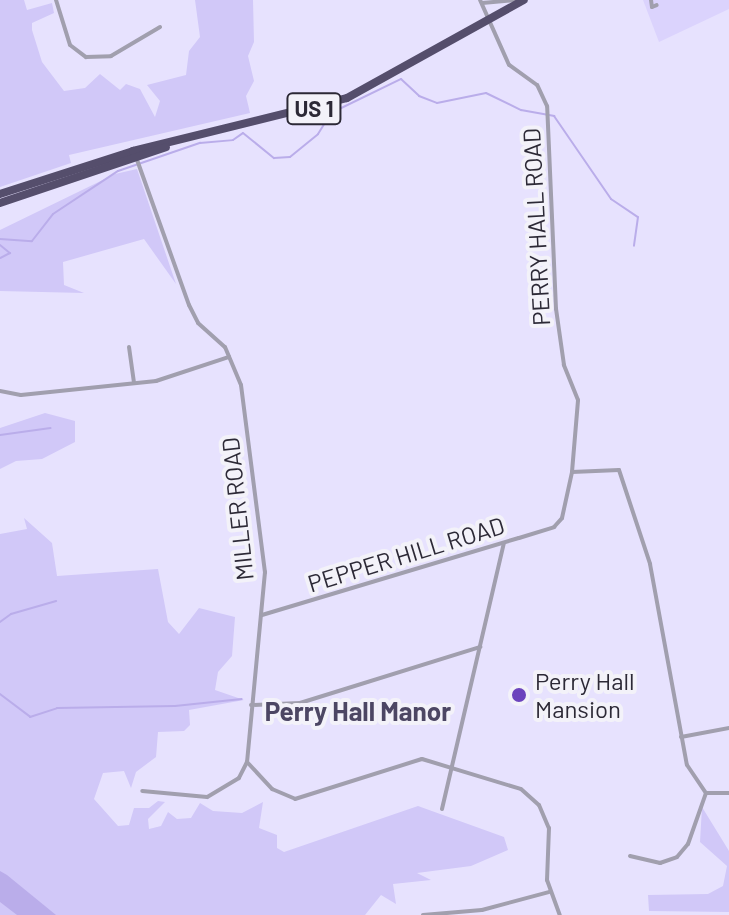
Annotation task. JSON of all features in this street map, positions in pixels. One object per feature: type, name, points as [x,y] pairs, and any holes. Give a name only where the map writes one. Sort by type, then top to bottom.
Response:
[{"type":"highway","name":"US 1","points":[[0,203],[136,160],[185,139],[347,98],[521,0]]},
{"type":"highway","name":"US 1","points":[[0,194],[136,160]]},
{"type":"street","points":[[56,0],[70,45],[86,57],[111,56],[160,27]]},
{"type":"street","name":"PERRY HALL ROAD","points":[[480,1],[494,6],[521,0]]},
{"type":"street","name":"PERRY HALL ROAD","points":[[480,1],[509,65],[541,90],[548,114],[556,308],[563,360],[578,400],[572,472],[559,523]]},
{"type":"street","name":"MILLER ROAD","points":[[136,160],[195,317],[229,357],[241,385],[261,529],[262,615],[247,762]]},
{"type":"street","points":[[129,347],[134,382]]},
{"type":"street","points":[[0,391],[21,395],[167,379],[229,357]]},
{"type":"street","points":[[572,472],[619,470],[650,564],[687,765],[706,793]]},
{"type":"street","name":"PEPPER HILL ROAD","points":[[262,615],[504,543],[559,523]]},
{"type":"street","points":[[442,809],[504,543]]},
{"type":"street","points":[[251,705],[300,703],[480,647]]},
{"type":"street","points":[[681,737],[729,728]]},
{"type":"street","points":[[142,791],[188,799],[213,796],[239,778],[247,762],[272,789],[304,799],[414,760],[453,765],[521,789],[539,805],[550,835],[549,892],[560,915]]},
{"type":"street","points":[[706,793],[729,793]]},
{"type":"street","points":[[630,856],[660,863],[677,857],[688,844],[706,793]]},
{"type":"street","points":[[423,915],[482,910],[549,892]]},
{"type":"shaded area","points":[[0,0],[24,0],[27,10],[52,3],[54,13],[32,23],[32,30],[42,62],[64,91],[85,88],[100,74],[120,90],[126,84],[140,89],[155,117],[160,101],[147,85],[186,75],[189,51],[200,37],[195,0],[253,0],[254,42],[248,56],[254,81],[246,96],[250,113],[69,155],[71,163],[0,187]]},
{"type":"shaded area","points":[[643,0],[729,0],[729,9],[659,42]]},
{"type":"shaded area","points":[[137,169],[176,284],[144,239],[63,262],[64,285],[84,293],[0,291],[0,230],[115,174]]},
{"type":"shaded area","points":[[45,413],[75,421],[75,442],[42,459],[16,461],[0,469],[0,428]]},
{"type":"shaded area","points":[[24,518],[52,543],[57,576],[158,569],[168,622],[179,634],[199,608],[235,617],[232,656],[218,672],[215,690],[244,700],[189,710],[190,725],[184,731],[158,732],[156,757],[136,772],[131,788],[124,771],[103,773],[94,799],[118,826],[129,825],[134,808],[149,808],[158,801],[165,802],[148,819],[149,829],[161,826],[168,812],[177,819],[191,818],[200,803],[213,811],[242,813],[263,802],[259,828],[277,835],[277,848],[284,852],[418,806],[504,837],[508,850],[471,866],[417,873],[431,880],[393,884],[396,904],[381,895],[365,915],[0,915],[0,534],[27,529]]},
{"type":"shaded area","points":[[702,807],[729,851],[729,912],[649,911],[648,895],[708,894],[723,886],[727,866],[700,842]]},
{"type":"shaded area","points":[[0,871],[56,915],[17,915],[0,902]]},
{"type":"waterway","points":[[0,239],[32,241],[53,214],[118,171],[200,143],[233,140],[243,133],[274,158],[290,157],[318,134],[331,113],[401,79],[419,96],[437,103],[486,93],[521,110],[554,116],[611,199],[638,217],[634,246]]},
{"type":"waterway","points":[[0,245],[10,253],[0,258]]},
{"type":"waterway","points":[[0,435],[51,428]]},
{"type":"waterway","points":[[0,622],[11,614],[56,601]]},
{"type":"waterway","points":[[0,694],[30,717],[57,708],[175,706],[242,699]]},
{"type":"place","name":"Perry Hall Mansion","points":[[519,695]]},
{"type":"district","name":"Perry Hall Manor","points":[[358,711]]}]
